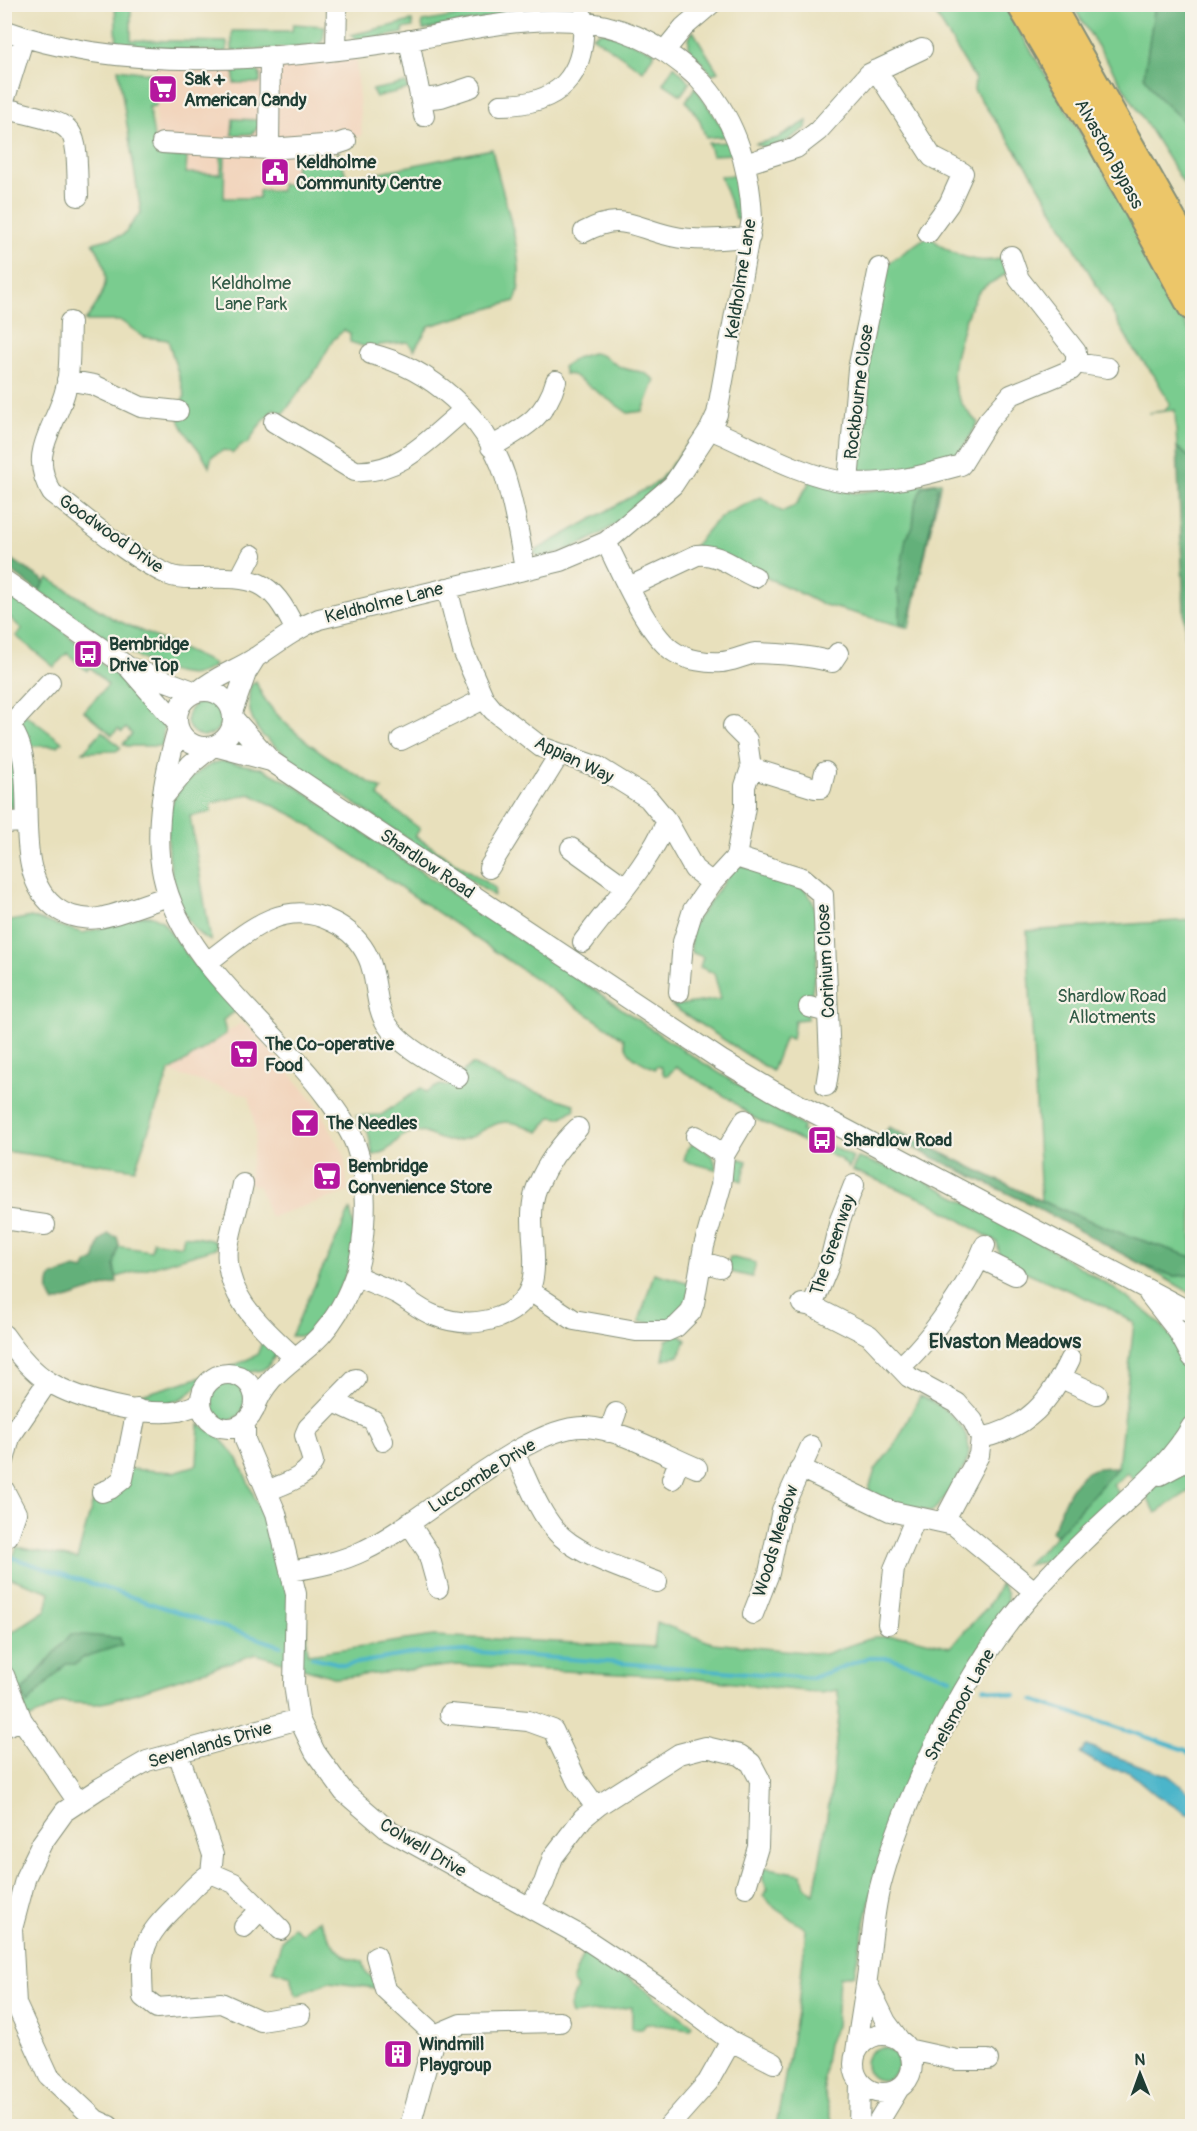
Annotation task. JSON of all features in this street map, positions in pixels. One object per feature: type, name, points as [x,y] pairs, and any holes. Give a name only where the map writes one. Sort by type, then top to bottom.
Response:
[{"type":"highway","name":"Alvaston Bypass","points":[[1021,4],[1096,131],[1192,306]]},
{"type":"highway","name":"Alvaston Bypass","points":[[1049,4],[1192,256]]},
{"type":"street","points":[[336,50],[337,4]]},
{"type":"street","points":[[666,49],[684,27],[710,5]]},
{"type":"street","name":"Keldholme Lane","points":[[4,30],[70,48],[139,57],[270,57],[409,40],[545,16],[583,17],[622,26],[666,49],[711,92],[738,139],[751,190],[750,237],[717,414],[710,429],[673,485],[606,542],[561,561],[351,610],[295,630],[256,657],[210,681],[197,692]]},
{"type":"street","points":[[500,105],[536,102],[569,79],[582,51],[583,17]]},
{"type":"street","points":[[4,101],[24,37]]},
{"type":"street","points":[[409,40],[422,107],[441,97],[471,87]]},
{"type":"street","points":[[745,164],[796,148],[818,131],[847,96],[876,70],[922,49]]},
{"type":"street","points":[[269,149],[270,57]]},
{"type":"street","points":[[876,70],[932,158],[963,172],[949,204],[928,233]]},
{"type":"street","points":[[4,108],[64,124],[72,132],[77,141],[78,196]]},
{"type":"street","points":[[162,143],[269,149],[337,144],[346,141]]},
{"type":"street","points":[[584,232],[600,223],[622,220],[670,236],[688,239],[750,237]]},
{"type":"street","points":[[710,429],[816,475],[848,482],[908,479],[961,465],[988,422],[1011,395],[1071,370],[1076,363],[1076,352],[1019,279],[1011,256]]},
{"type":"street","name":"Rockbourne Close","points":[[848,482],[858,369],[879,267]]},
{"type":"street","name":"Goodwood Drive","points":[[70,322],[64,385],[41,451],[44,481],[52,494],[152,566],[172,576],[240,578],[272,591],[282,601],[295,630]]},
{"type":"street","points":[[371,354],[396,360],[443,388],[480,427],[504,475],[525,570]]},
{"type":"street","points":[[1076,363],[1108,368]]},
{"type":"street","points":[[491,447],[523,429],[542,412],[551,399],[556,381]]},
{"type":"street","points":[[64,385],[94,385],[141,407],[178,411]]},
{"type":"street","points":[[274,422],[355,471],[370,472],[403,461],[464,410]]},
{"type":"street","points":[[606,542],[642,612],[668,647],[677,654],[690,659],[720,662],[744,658],[753,652],[806,655],[832,662],[838,653]]},
{"type":"street","points":[[629,587],[697,555],[705,554],[716,556],[755,577]]},
{"type":"street","points":[[240,578],[252,555]]},
{"type":"street","points":[[4,580],[128,667],[197,692],[206,691],[222,696],[233,715],[228,736],[191,765],[165,795]]},
{"type":"street","name":"Appian Way","points":[[447,588],[463,651],[484,699],[493,710],[529,738],[559,755],[598,767],[648,798],[668,820],[694,869],[712,883]]},
{"type":"street","name":"Keldholme Lane","points":[[233,715],[246,673],[256,657]]},
{"type":"street","points":[[128,667],[177,726],[184,738],[193,745],[213,746]]},
{"type":"street","points":[[50,682],[7,722],[19,744],[24,779],[14,823],[33,880],[41,895],[62,912],[87,918],[100,918],[169,896]]},
{"type":"street","points":[[197,692],[181,704],[165,778],[165,795],[160,817],[160,847],[163,875],[169,896],[189,937],[208,962],[315,1081],[340,1116],[356,1146],[363,1178],[365,1214],[356,1276],[323,1332],[260,1391],[244,1425]]},
{"type":"street","points":[[412,741],[484,699]]},
{"type":"street","name":"Shardlow Road","points":[[233,715],[271,761],[721,1060],[773,1091],[1192,1313]]},
{"type":"street","points":[[679,992],[683,942],[693,910],[712,883],[736,857],[745,807],[745,786],[751,768],[747,740],[733,726]]},
{"type":"street","name":"Shardlow Road","points":[[213,746],[271,761]]},
{"type":"street","points":[[489,868],[559,755]]},
{"type":"street","points":[[751,768],[814,788],[822,788],[825,772]]},
{"type":"street","points":[[583,942],[615,904],[656,846],[668,820]]},
{"type":"street","points":[[571,848],[625,887]]},
{"type":"street","name":"Corinium Close","points":[[736,857],[803,879],[823,895],[818,1010],[830,1060],[826,1086]]},
{"type":"street","points":[[208,962],[257,925],[276,916],[304,913],[326,918],[348,932],[367,954],[374,974],[381,1014],[393,1032],[431,1069],[458,1077]]},
{"type":"street","points":[[530,1290],[574,1320],[610,1328],[667,1331],[676,1327],[691,1312],[711,1264],[724,1155],[745,1120]]},
{"type":"street","points":[[356,1276],[397,1294],[431,1315],[457,1322],[482,1323],[504,1315],[520,1304],[530,1290],[535,1252],[532,1213],[537,1188],[562,1144],[578,1128]]},
{"type":"street","points":[[696,1136],[724,1155]]},
{"type":"street","points":[[243,1184],[228,1247],[228,1277],[250,1315],[287,1364]]},
{"type":"street","name":"The Greenway","points":[[855,1185],[840,1220],[829,1265],[806,1305],[869,1335],[918,1384],[957,1403],[973,1421],[981,1438]]},
{"type":"street","points":[[4,1219],[45,1225]]},
{"type":"street","points":[[900,1367],[927,1340],[982,1251],[1014,1275]]},
{"type":"street","name":"Shardlow Road","points":[[1145,1289],[1178,1331],[1192,1357]]},
{"type":"street","points":[[4,1335],[22,1358],[48,1382],[79,1395],[137,1409],[178,1411],[201,1403]]},
{"type":"street","points":[[944,1521],[975,1465],[981,1438],[1006,1432],[1018,1426],[1046,1400],[1070,1359]]},
{"type":"street","points":[[244,1425],[214,1424],[204,1414],[201,1403],[203,1389],[216,1376],[231,1373],[246,1378],[287,1364]]},
{"type":"street","points":[[1061,1377],[1097,1394]]},
{"type":"street","points":[[244,1425],[255,1399],[246,1378]]},
{"type":"street","points":[[267,1491],[304,1474],[309,1469],[313,1462],[305,1435],[308,1428],[356,1379]]},
{"type":"street","points":[[4,1461],[10,1437],[48,1382]]},
{"type":"street","points":[[334,1402],[373,1420],[383,1441]]},
{"type":"street","points":[[102,1492],[111,1489],[123,1479],[137,1409]]},
{"type":"street","points":[[609,1432],[616,1413]]},
{"type":"street","name":"Colwell Drive","points":[[244,1425],[276,1513],[296,1594],[294,1684],[299,1719],[315,1752],[344,1792],[387,1829],[490,1888],[530,1907],[623,1963],[731,2041],[774,2063]]},
{"type":"street","name":"Snelsmoor Lane","points":[[856,2052],[867,1983],[869,1942],[895,1836],[911,1796],[961,1696],[995,1642],[1034,1591],[1084,1540],[1150,1481],[1192,1426]]},
{"type":"street","name":"Luccombe Drive","points":[[290,1571],[328,1564],[364,1551],[514,1453],[556,1430],[585,1427],[609,1432],[683,1469]]},
{"type":"street","name":"Woods Meadow","points":[[753,1614],[771,1564],[782,1510],[811,1446]]},
{"type":"street","points":[[514,1453],[556,1532],[613,1573],[657,1582]]},
{"type":"street","name":"Snelsmoor Lane","points":[[1150,1481],[1192,1458]]},
{"type":"street","name":"Woods Meadow","points":[[801,1468],[890,1511],[944,1521],[971,1538],[1034,1591]]},
{"type":"street","points":[[4,1490],[15,1513],[8,1536]]},
{"type":"street","points":[[888,1624],[894,1569],[916,1517]]},
{"type":"street","points":[[409,1522],[428,1552],[438,1588]]},
{"type":"street","points":[[4,1675],[13,1724],[78,1802]]},
{"type":"street","points":[[450,1714],[528,1721],[553,1730],[577,1781],[596,1807]]},
{"type":"street","name":"Sevenlands Drive","points":[[109,2127],[96,2120],[49,2076],[10,2005],[12,1929],[17,1903],[26,1876],[42,1843],[65,1811],[147,1761],[299,1719]]},
{"type":"street","points":[[530,1907],[554,1857],[570,1831],[596,1807],[679,1754],[706,1747],[740,1755],[751,1763],[760,1780],[758,1847],[746,1887]]},
{"type":"street","points":[[178,1753],[213,1855],[211,1873],[192,1886],[161,1918],[146,1940],[142,1960],[143,1997],[157,2008],[221,2002],[261,2021],[300,2015]]},
{"type":"street","points":[[211,1873],[234,1883],[248,1894],[259,1911],[280,1930]]},
{"type":"street","points":[[244,1927],[259,1911]]},
{"type":"street","points":[[375,1956],[385,1989],[435,2036]]},
{"type":"street","name":"Snelsmoor Lane","points":[[867,1983],[886,2022],[904,2045]]},
{"type":"street","points":[[410,2127],[435,2036],[461,2024],[561,2022]]},
{"type":"street","points":[[859,2127],[860,2082],[854,2068],[856,2052],[870,2038],[891,2037],[904,2045],[957,2061],[988,2060]]},
{"type":"street","points":[[669,2127],[708,2082],[731,2041]]},
{"type":"street","points":[[876,2127],[904,2082],[911,2063],[904,2045]]},
{"type":"street","points":[[860,2082],[867,2088],[883,2093],[957,2061]]},
{"type":"shaded area","points":[[355,52],[362,136],[296,140],[295,185],[281,186],[281,191],[259,191],[259,198],[224,196],[221,174],[186,173],[156,156],[155,63]]},
{"type":"shaded area","points":[[241,1023],[257,1035],[317,1105],[344,1154],[348,1192],[270,1217],[259,1187],[248,1182],[256,1133],[249,1096],[169,1072]]},
{"type":"green space","points":[[115,5],[131,5],[131,40],[227,42],[227,52],[117,47]]},
{"type":"green space","points":[[518,5],[517,13],[423,30],[422,22]]},
{"type":"green space","points":[[930,5],[1004,5],[1109,181],[1192,336],[1192,465],[1189,457],[1177,447],[1175,410],[1148,413],[1164,411],[1170,404],[1154,375],[1134,350],[1031,172],[974,90],[975,79]]},
{"type":"green space","points":[[1072,5],[1155,5],[1144,76],[1192,129],[1192,197]]},
{"type":"green space","points":[[1155,5],[1192,5],[1192,129],[1157,96],[1144,76]]},
{"type":"green space","points":[[412,21],[413,27],[403,29],[403,33],[358,41],[351,35]]},
{"type":"green space","points":[[293,24],[325,26],[323,40],[316,46],[232,51],[232,31],[292,31]]},
{"type":"green space","points":[[603,31],[655,52],[643,71],[592,36]]},
{"type":"green space","points":[[693,31],[718,72],[712,74],[689,48],[689,38]]},
{"type":"green space","points":[[242,66],[256,70],[260,74],[260,83],[234,83],[234,72]]},
{"type":"green space","points":[[674,66],[690,82],[681,95],[663,83]]},
{"type":"green space","name":"Keldholme Lane Park","points":[[118,69],[155,74],[156,106],[149,107],[157,156],[187,157],[186,173],[221,174],[221,149],[225,150],[224,198],[259,198],[259,190],[281,191],[281,184],[295,185],[296,153],[314,151],[313,159],[337,159],[338,150],[347,179],[492,149],[517,248],[519,286],[515,301],[429,326],[414,350],[408,342],[380,345],[372,349],[350,342],[350,333],[344,330],[333,340],[317,368],[283,414],[274,409],[248,443],[241,445],[233,453],[224,450],[212,456],[209,467],[181,425],[180,406],[185,396],[168,340],[144,337],[121,321],[85,321],[103,292],[105,283],[104,265],[93,243],[123,235],[141,212]]},
{"type":"green space","points":[[406,83],[408,89],[376,97],[372,90]]},
{"type":"green space","points":[[695,87],[728,136],[706,138],[699,119],[686,101]]},
{"type":"green space","points":[[233,119],[260,120],[262,124],[251,134],[232,135]]},
{"type":"green space","points":[[807,121],[806,128],[785,142],[765,148],[756,144],[778,138]]},
{"type":"green space","points":[[730,142],[734,154],[712,155],[708,143]]},
{"type":"green space","points":[[739,175],[743,217],[740,221],[736,218],[720,176]]},
{"type":"green space","points":[[929,235],[945,248],[964,257],[995,260],[1005,257],[1008,271],[979,292],[968,312],[953,371],[956,392],[978,423],[959,453],[942,466],[918,471],[854,474],[860,370],[886,265]]},
{"type":"green space","points":[[592,353],[601,355],[623,368],[645,373],[655,380],[643,411],[628,413],[573,375],[565,374],[563,367],[576,358]]},
{"type":"green space","points":[[689,442],[661,481],[626,516],[607,530],[564,551],[540,557],[533,552],[658,482]]},
{"type":"green space","points":[[1177,447],[1189,457],[1192,465],[1192,696],[1188,701]]},
{"type":"green space","points":[[811,480],[854,493],[941,482],[909,628],[821,604],[694,546],[714,523],[727,513],[761,497],[782,512],[796,505]]},
{"type":"green space","points":[[934,483],[938,486],[928,536],[913,602],[905,625],[900,623],[900,600],[897,592],[906,538],[913,527],[915,504],[922,487]]},
{"type":"green space","points":[[5,555],[42,579],[44,583],[39,591],[5,567]]},
{"type":"green space","points":[[48,578],[112,618],[213,663],[214,666],[197,674],[180,674],[160,668],[138,657],[115,644],[39,591]]},
{"type":"green space","points":[[4,588],[39,611],[143,698],[164,726],[162,746],[127,746],[123,744],[132,734],[126,728],[122,732],[118,729],[112,735],[84,711],[108,685],[90,667],[87,671],[67,653],[54,667],[16,636],[22,629],[5,613]]},
{"type":"green space","points":[[256,681],[263,697],[291,729],[329,758],[382,789],[378,796],[420,829],[415,836],[495,888],[494,896],[311,775],[263,736],[252,719],[249,706],[250,686]]},
{"type":"green space","points":[[204,702],[216,707],[221,719],[216,731],[204,736],[192,731],[187,719],[192,707]]},
{"type":"green space","points":[[25,714],[62,742],[58,746],[26,746],[17,724]]},
{"type":"green space","points":[[102,731],[121,748],[116,751],[83,752]]},
{"type":"green space","points":[[4,733],[12,750],[17,772],[17,794],[11,811],[5,785]]},
{"type":"green space","points":[[223,761],[261,768],[294,785],[669,1041],[804,1127],[801,1131],[853,1157],[849,1168],[840,1159],[754,1118],[728,1098],[676,1067],[668,1075],[664,1075],[661,1067],[656,1066],[655,1069],[639,1061],[628,1050],[624,1039],[297,817],[250,794],[212,803],[211,812],[190,816],[211,941],[198,933],[187,919],[173,880],[169,858],[169,818],[175,796],[186,783],[208,766]]},
{"type":"green space","points":[[737,864],[783,878],[800,886],[813,903],[817,918],[817,953],[807,1019],[795,1020],[792,1039],[785,1037],[772,1071],[672,1006],[721,999],[714,973],[700,967],[703,957],[691,952],[690,929]]},
{"type":"green space","points":[[142,916],[153,916],[162,921],[207,981],[215,989],[197,965],[236,1011],[223,1020],[226,1034],[169,1072],[135,1169],[5,1151],[5,922],[31,917],[83,933]]},
{"type":"green space","name":"Shardlow Road Allotments","points":[[1192,920],[1192,1257],[1123,1234],[1041,1201],[1027,931]]},
{"type":"green space","points":[[472,1064],[508,1083],[574,1104],[575,1109],[561,1118],[551,1117],[539,1132],[509,1122],[498,1123],[473,1136],[451,1141],[441,1140],[422,1132],[412,1132],[401,1137],[386,1151],[373,1155],[368,1132],[356,1116],[381,1115],[421,1088],[426,1092],[440,1085],[448,1086]]},
{"type":"green space","points":[[889,1127],[1041,1201],[1123,1234],[1192,1257],[1192,1275],[1173,1276],[1139,1263],[1032,1205],[884,1134]]},
{"type":"green space","points":[[695,1142],[713,1157],[718,1170],[684,1161],[687,1149]]},
{"type":"green space","points":[[733,1157],[747,1161],[742,1181],[732,1177]]},
{"type":"green space","points":[[858,1158],[894,1169],[897,1166],[1048,1248],[1128,1298],[1149,1314],[1179,1348],[1189,1370],[1193,1393],[1192,1405],[1184,1427],[1161,1456],[1134,1480],[1127,1473],[1113,1485],[1119,1493],[1048,1561],[1026,1565],[1056,1536],[1118,1467],[1134,1323],[1111,1309],[1001,1261],[997,1242],[928,1201],[852,1170]]},
{"type":"green space","points":[[350,1210],[354,1228],[354,1245],[345,1278],[327,1309],[304,1336],[291,1336]]},
{"type":"green space","points":[[108,1234],[117,1237],[119,1244],[114,1265],[117,1282],[54,1303],[49,1290],[51,1277],[75,1268],[84,1270],[88,1263],[94,1261],[100,1241]]},
{"type":"green space","points":[[184,1235],[211,1240],[217,1243],[216,1248],[117,1277],[112,1265],[117,1246],[151,1251],[153,1241],[182,1246]]},
{"type":"green space","points":[[730,1257],[756,1263],[752,1277],[726,1271]]},
{"type":"green space","points":[[1139,1263],[1173,1276],[1192,1275],[1192,1294]]},
{"type":"green space","points":[[654,1273],[690,1283],[687,1302],[667,1324],[639,1322]]},
{"type":"green space","points":[[266,1332],[280,1348],[269,1365],[262,1370],[245,1373],[224,1370],[257,1355]]},
{"type":"green space","points":[[680,1334],[686,1340],[679,1356],[663,1360],[666,1340]]},
{"type":"green space","points":[[211,1374],[177,1401],[147,1404],[106,1398],[148,1393]]},
{"type":"green space","points":[[226,1382],[239,1388],[245,1401],[239,1414],[226,1420],[213,1414],[207,1401],[213,1388]]},
{"type":"green space","points":[[920,1396],[938,1405],[955,1419],[967,1437],[969,1447],[968,1458],[961,1473],[943,1501],[931,1512],[867,1495],[875,1470],[896,1443]]},
{"type":"green space","points":[[199,1424],[219,1437],[238,1459],[305,1614],[308,1654],[434,1636],[654,1647],[657,1622],[712,1643],[825,1654],[874,1637],[906,1636],[950,1647],[988,1606],[1001,1584],[1007,1594],[1007,1603],[940,1714],[872,1890],[854,1974],[839,1977],[836,2026],[828,2044],[823,2077],[825,2097],[834,2126],[776,2126],[798,2006],[806,1929],[776,1909],[763,1896],[768,1889],[763,1880],[762,1867],[801,1874],[805,1886],[814,1894],[832,1780],[839,1715],[837,1690],[821,1693],[691,1678],[456,1665],[337,1678],[256,1654],[111,1701],[96,1704],[62,1702],[5,1731],[5,1637],[46,1610],[50,1592],[5,1576],[17,1547],[77,1559],[94,1498],[130,1469],[174,1472],[197,1465]]},
{"type":"green space","points":[[1192,1461],[1192,1489],[1156,1513],[1145,1493]]},
{"type":"green space","points":[[1118,1467],[1056,1536],[1052,1532],[1067,1496],[1078,1479],[1094,1469]]},
{"type":"green space","points":[[71,1634],[120,1638],[122,1645],[84,1657],[76,1664],[66,1664],[27,1704],[22,1691]]},
{"type":"green space","points":[[319,1920],[341,1953],[354,1960],[363,1961],[366,1973],[373,1978],[376,1988],[329,1982],[296,1996],[291,1976],[273,1970],[282,1940],[293,1926],[302,1934],[310,1924]]},
{"type":"green space","points":[[584,1951],[617,1969],[692,2025],[690,2029],[646,2023],[642,2029],[632,2029],[632,2007],[571,2015],[569,2008],[577,1988],[572,1982]]},
{"type":"green space","points":[[882,2048],[893,2053],[898,2064],[893,2075],[882,2080],[871,2075],[866,2064],[871,2053]]},
{"type":"water","points":[[1086,1746],[1169,1776],[1192,1795],[1192,1814],[1187,1814],[1156,1795],[1129,1772],[1106,1768],[1080,1753]]},
{"type":"waterway","points":[[4,1555],[281,1646]]},
{"type":"waterway","points":[[312,1657],[345,1665],[410,1654],[466,1651],[812,1678],[867,1658],[890,1658],[951,1678]]},
{"type":"waterway","points":[[984,1688],[1015,1695]]},
{"type":"waterway","points":[[1033,1700],[1186,1750],[1192,1755]]},
{"type":"place","name":"Sak + American Candy","points":[[163,89]]},
{"type":"place","name":"Keldholme Community Centre","points":[[275,172]]},
{"type":"place","name":"Bembridge Drive Top","points":[[88,654]]},
{"type":"place","name":"The Co-operative Food","points":[[244,1054]]},
{"type":"place","name":"The Needles","points":[[305,1123]]},
{"type":"place","name":"Shardlow Road","points":[[822,1140]]},
{"type":"place","name":"Bembridge Convenience Store","points":[[327,1176]]},
{"type":"place","name":"Windmill Playgroup","points":[[398,2054]]},
{"type":"district","name":"Elvaston Meadows","points":[[1005,1341]]}]
